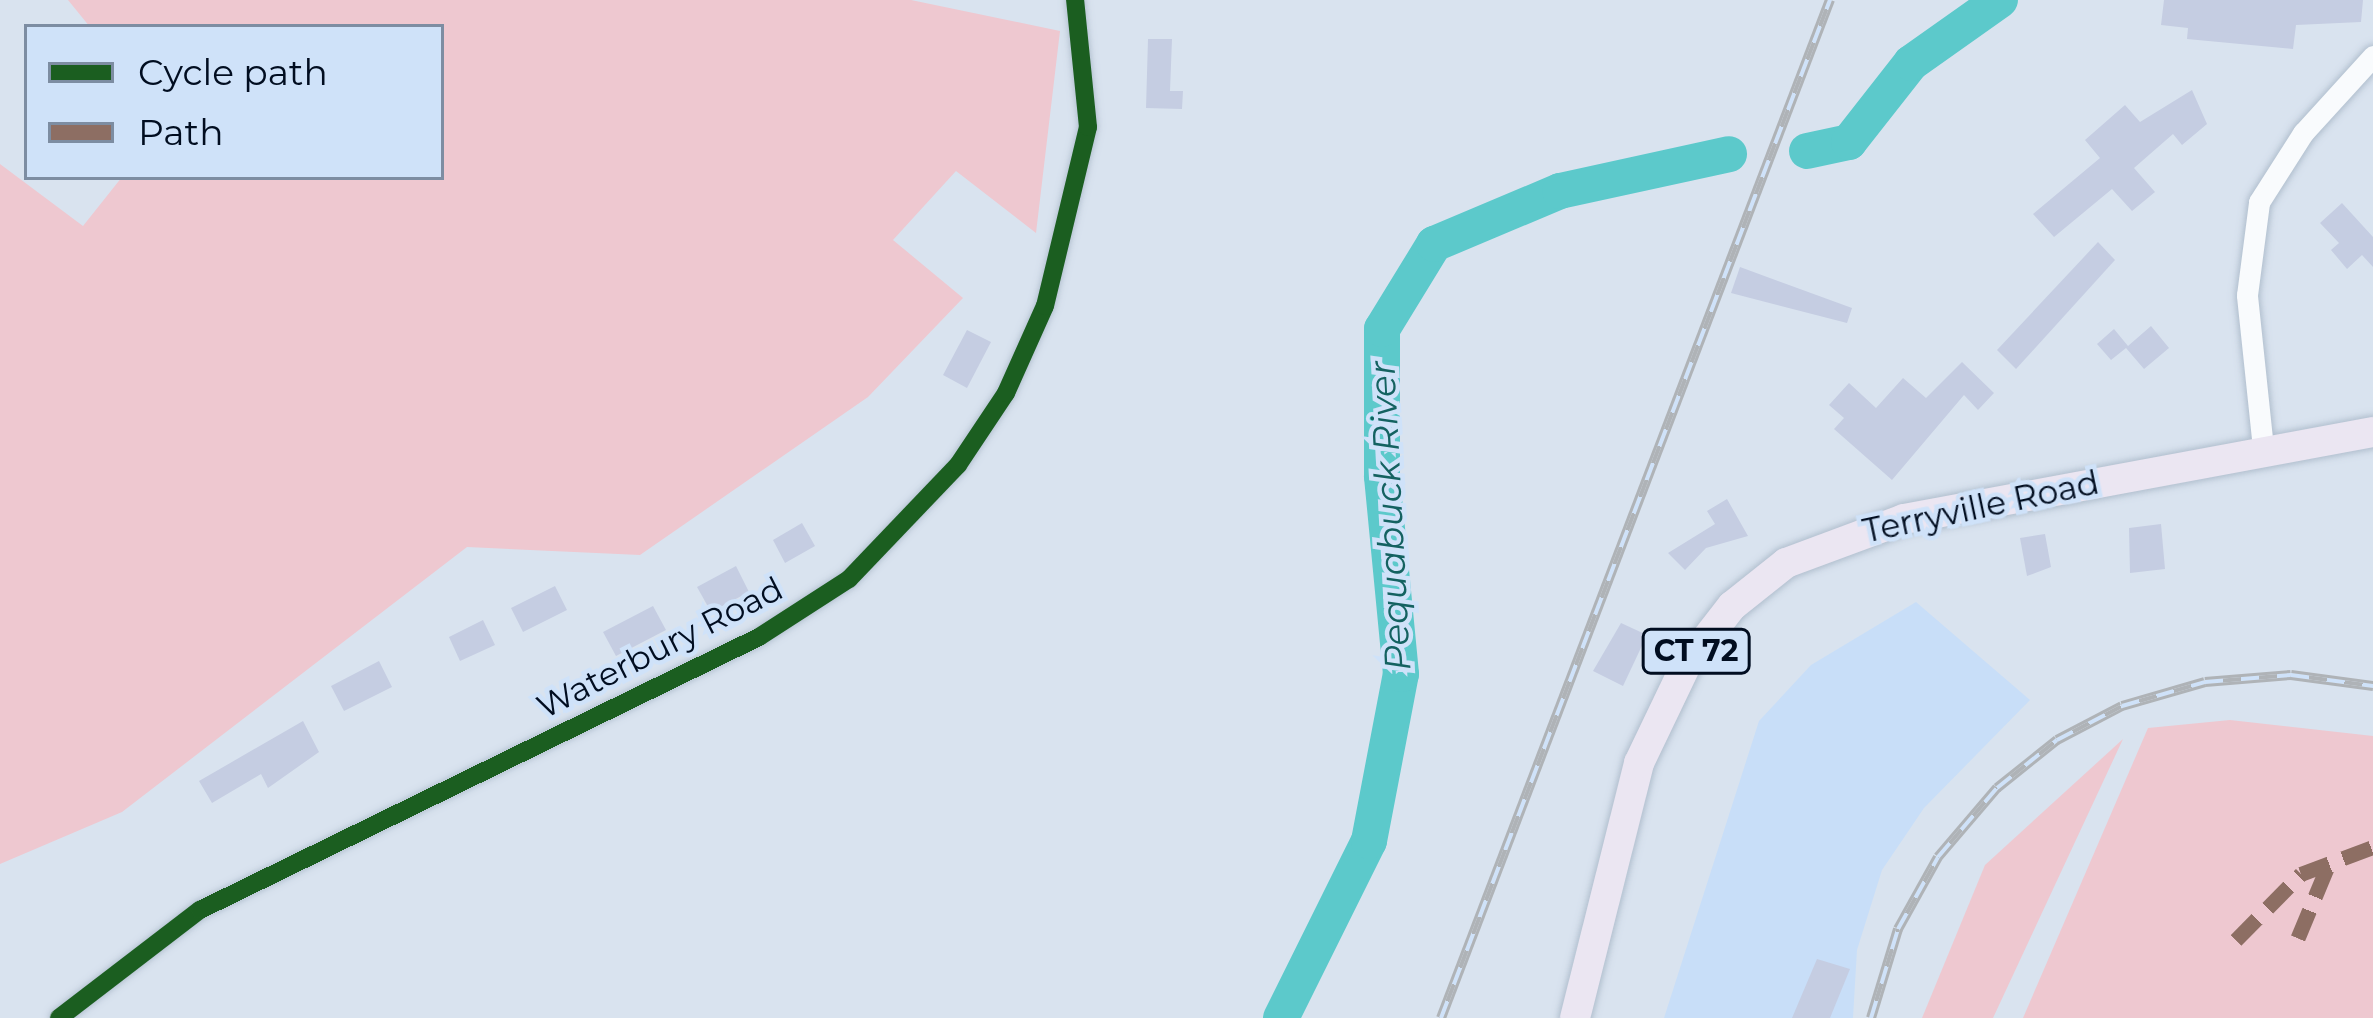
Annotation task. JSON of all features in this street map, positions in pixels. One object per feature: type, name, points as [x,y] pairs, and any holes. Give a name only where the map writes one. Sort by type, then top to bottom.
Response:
[{"type":"highway","name":"CT 72","points":[[2263,448],[2373,432]]},
{"type":"highway","name":"Terryville Road","points":[[1575,1018],[1639,763],[1686,665],[1732,606],[1786,563],[1867,530],[2263,448]]},
{"type":"main road","points":[[2263,448],[2247,296],[2259,202],[2303,133],[2373,56]]},
{"type":"street","name":"Waterbury Road","points":[[59,1018],[200,910],[759,637],[849,579],[958,465],[1006,393],[1045,306],[1088,127],[1075,0]]},
{"type":"shaded area","points":[[68,0],[911,0],[1060,31],[1036,233],[956,171],[893,240],[963,298],[868,397],[640,555],[467,547],[122,812],[0,864],[0,164],[83,226],[120,180],[444,180],[444,24],[88,24]]},
{"type":"shaded area","points":[[1916,602],[2030,700],[1924,808],[1882,870],[1857,950],[1853,1018],[1664,1018],[1759,721],[1811,665]]},
{"type":"shaded area","points":[[2230,720],[2373,736],[2373,1018],[2023,1018],[2148,728]]},
{"type":"shaded area","points":[[2123,739],[1993,1018],[1922,1018],[1985,865]]},
{"type":"building","points":[[2164,0],[2363,0],[2361,22],[2296,25],[2293,49],[2187,39],[2188,28],[2161,25]]},
{"type":"building","points":[[1148,39],[1172,39],[1170,91],[1183,91],[1182,109],[1146,108]]},
{"type":"building","points":[[2192,90],[2207,124],[2182,145],[2173,134],[2134,168],[2155,192],[2132,211],[2112,189],[2054,237],[2033,214],[2100,158],[2085,140],[2125,105],[2140,122]]},
{"type":"building","points":[[2342,203],[2373,237],[2373,267],[2362,255],[2347,269],[2331,250],[2339,243],[2320,223]]},
{"type":"building","points":[[2098,242],[2115,260],[2016,369],[1997,350]]},
{"type":"building","points":[[1740,267],[1852,308],[1847,323],[1731,293]]},
{"type":"building","points":[[2151,326],[2169,348],[2144,369],[2126,348],[2111,360],[2097,344],[2114,329],[2128,346]]},
{"type":"building","points":[[967,330],[991,342],[967,388],[943,375]]},
{"type":"building","points":[[1962,362],[1994,393],[1978,410],[1964,395],[1892,480],[1834,429],[1844,418],[1829,405],[1849,383],[1876,408],[1903,378],[1926,398]]},
{"type":"building","points":[[1727,499],[1748,536],[1706,548],[1685,570],[1668,553],[1715,524],[1707,511]]},
{"type":"building","points":[[802,523],[815,546],[785,563],[773,540]]},
{"type":"building","points":[[2161,524],[2165,569],[2130,573],[2129,528]]},
{"type":"building","points":[[2045,534],[2051,567],[2027,576],[2020,538]]},
{"type":"building","points":[[736,566],[749,592],[711,612],[697,587]]},
{"type":"building","points":[[555,586],[567,610],[523,632],[511,608]]},
{"type":"building","points":[[653,606],[666,630],[616,656],[603,632]]},
{"type":"building","points":[[483,620],[495,645],[460,661],[449,637]]},
{"type":"building","points":[[1621,623],[1647,635],[1623,686],[1593,671]]},
{"type":"building","points":[[379,661],[392,687],[344,711],[331,686]]},
{"type":"building","points":[[303,721],[319,752],[268,788],[261,774],[212,803],[199,781]]},
{"type":"building","points":[[1817,959],[1850,969],[1830,1018],[1792,1018]]},
{"type":"waterway","name":"Pequabuck River","points":[[1807,151],[1849,142],[1911,63],[2000,0]]},
{"type":"waterway","name":"Pequabuck River","points":[[1281,1018],[1369,841],[1401,674],[1382,476],[1382,329],[1434,244],[1560,191],[1729,154]]},
{"type":"railway","points":[[1441,1018],[1830,0]]},
{"type":"railway","points":[[1871,1018],[1898,929],[1938,857],[1997,788],[2057,740],[2122,706],[2205,682],[2291,675],[2373,686]]},
{"type":"marked path","points":[[2236,940],[2301,874],[2373,847]]},
{"type":"marked path","points":[[2298,938],[2330,861]]},
{"type":"cycle path","points":[[59,1018],[200,910],[759,637],[849,579],[958,465],[1006,393],[1045,306],[1088,127],[1075,0]]}]
